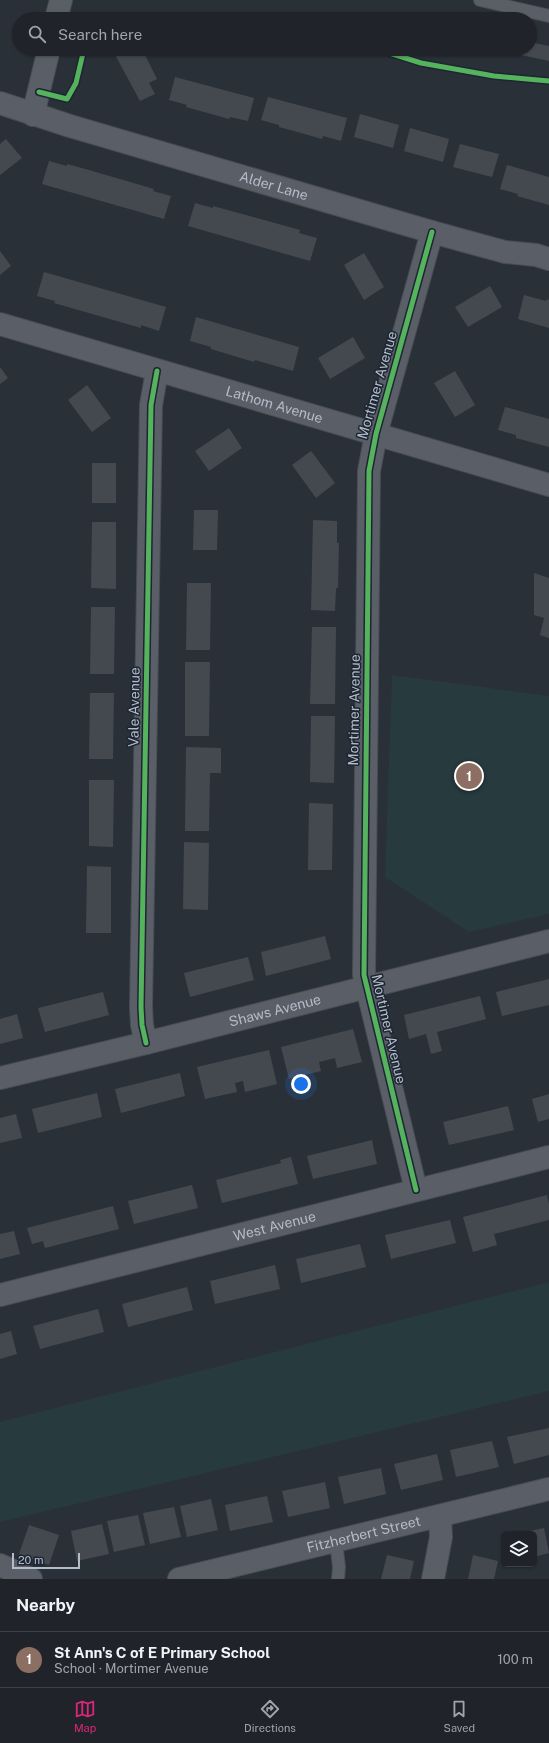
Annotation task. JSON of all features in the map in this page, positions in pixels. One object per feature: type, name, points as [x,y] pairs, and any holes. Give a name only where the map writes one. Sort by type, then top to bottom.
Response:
[{"type":"street","points":[[58,12],[61,0]]},
{"type":"street","points":[[33,115],[47,56]]},
{"type":"street","name":"Alder Lane","points":[[0,103],[33,115],[432,232],[505,252],[536,255],[549,259]]},
{"type":"street","name":"Mortimer Avenue","points":[[416,1190],[366,987],[363,960],[370,471],[376,434],[432,232]]},
{"type":"street","name":"Lathom Avenue","points":[[0,324],[549,485]]},
{"type":"street","name":"Vale Avenue","points":[[146,1043],[142,1025],[141,1006],[150,406],[157,370]]},
{"type":"street","name":"Shaws Avenue","points":[[0,1078],[146,1043],[549,941]]},
{"type":"street","name":"West Avenue","points":[[0,1295],[549,1157]]},
{"type":"street","name":"Fitzherbert Street","points":[[179,1579],[222,1574],[336,1542],[549,1490]]},
{"type":"street","points":[[432,1579],[441,1537],[440,1516]]},
{"type":"street","points":[[0,1565],[31,1579]]},
{"type":"lane","points":[[480,0],[532,12]]},
{"type":"lane","points":[[537,13],[549,16]]},
{"type":"lane","points":[[336,1542],[339,1567],[338,1579]]},
{"type":"green space","points":[[392,675],[549,696],[549,914],[469,932],[385,877]]},
{"type":"green space","points":[[549,1282],[549,1391],[0,1522],[0,1422]]},
{"type":"building","points":[[537,43],[549,46],[549,61],[526,56],[537,56]]},
{"type":"building","points":[[116,56],[146,56],[157,79],[149,83],[155,94],[140,101]]},
{"type":"building","points":[[175,77],[254,98],[248,121],[230,117],[229,119],[186,107],[187,105],[169,100]]},
{"type":"building","points":[[268,97],[347,118],[341,141],[323,136],[322,139],[279,127],[279,125],[261,120]]},
{"type":"building","points":[[360,114],[399,125],[393,148],[354,137]]},
{"type":"building","points":[[410,128],[449,139],[443,162],[404,151]]},
{"type":"building","points":[[6,139],[22,158],[0,175],[0,144]]},
{"type":"building","points":[[460,144],[499,154],[492,177],[453,167]]},
{"type":"building","points":[[49,161],[89,170],[154,189],[153,191],[171,196],[164,219],[42,184]]},
{"type":"building","points":[[507,165],[549,177],[549,205],[517,196],[518,194],[500,189]]},
{"type":"building","points":[[195,203],[213,208],[213,206],[300,230],[299,233],[317,238],[310,261],[188,226]]},
{"type":"building","points":[[0,251],[11,266],[0,275]]},
{"type":"building","points":[[364,253],[384,287],[364,300],[344,265]]},
{"type":"building","points":[[44,272],[166,307],[159,331],[141,325],[141,328],[54,303],[55,301],[37,296]]},
{"type":"building","points":[[490,286],[502,307],[468,327],[455,307]]},
{"type":"building","points":[[524,295],[546,301],[547,299],[549,300],[549,328],[518,319]]},
{"type":"building","points":[[196,317],[299,347],[293,371],[255,360],[254,362],[190,341]]},
{"type":"building","points":[[353,337],[365,358],[330,379],[318,358]]},
{"type":"building","points":[[0,367],[8,378],[0,384]]},
{"type":"building","points":[[455,371],[475,405],[455,417],[434,383]]},
{"type":"building","points":[[87,385],[111,418],[92,432],[68,400]]},
{"type":"building","points":[[505,407],[549,419],[549,447],[516,438],[516,435],[498,430]]},
{"type":"building","points":[[229,428],[242,448],[209,471],[195,451]]},
{"type":"building","points":[[311,451],[335,483],[316,498],[292,465]]},
{"type":"building","points":[[92,463],[116,463],[116,503],[92,503]]},
{"type":"building","points":[[194,510],[218,510],[217,550],[193,550]]},
{"type":"building","points":[[313,520],[337,521],[337,543],[339,543],[338,588],[336,588],[335,611],[311,610]]},
{"type":"building","points":[[92,522],[116,522],[116,589],[91,588]]},
{"type":"building","points":[[534,573],[549,578],[549,638],[540,635],[544,618],[534,615]]},
{"type":"building","points":[[187,583],[211,583],[210,650],[186,650]]},
{"type":"building","points":[[91,607],[115,607],[114,674],[90,674]]},
{"type":"building","points":[[312,627],[336,627],[335,704],[310,704]]},
{"type":"building","points":[[185,662],[210,662],[209,736],[185,736]]},
{"type":"building","points":[[90,693],[114,693],[113,759],[89,759]]},
{"type":"building","points":[[311,716],[335,716],[334,783],[310,782]]},
{"type":"building","points":[[186,747],[221,748],[221,773],[210,773],[209,831],[185,831]]},
{"type":"building","points":[[89,780],[114,780],[113,847],[89,846]]},
{"type":"building","points":[[309,803],[333,804],[332,870],[308,870]]},
{"type":"building","points":[[184,842],[209,843],[208,910],[183,909]]},
{"type":"building","points":[[87,866],[111,867],[111,933],[86,933]]},
{"type":"building","points":[[325,936],[331,959],[266,976],[261,952]]},
{"type":"building","points":[[248,957],[254,980],[190,997],[184,973]]},
{"type":"building","points":[[549,979],[549,1005],[502,1016],[496,992]]},
{"type":"building","points":[[103,992],[109,1015],[45,1032],[38,1008]]},
{"type":"building","points":[[480,996],[486,1019],[437,1032],[442,1051],[431,1054],[426,1034],[409,1039],[404,1015]]},
{"type":"building","points":[[17,1014],[23,1038],[0,1044],[0,1019]]},
{"type":"building","points":[[353,1029],[362,1062],[337,1068],[335,1058],[319,1062],[321,1071],[289,1079],[281,1047]]},
{"type":"building","points":[[269,1050],[277,1084],[245,1092],[243,1081],[235,1083],[237,1092],[205,1099],[197,1067]]},
{"type":"building","points":[[180,1073],[185,1096],[121,1113],[115,1089]]},
{"type":"building","points":[[97,1093],[102,1117],[38,1133],[32,1109]]},
{"type":"building","points":[[549,1094],[549,1119],[538,1122],[532,1099]]},
{"type":"building","points":[[508,1106],[514,1130],[449,1145],[443,1122]]},
{"type":"building","points":[[16,1114],[22,1138],[0,1143],[0,1118]]},
{"type":"building","points":[[372,1140],[377,1164],[313,1179],[307,1156]]},
{"type":"building","points":[[291,1157],[298,1184],[222,1203],[216,1180],[281,1163],[280,1160]]},
{"type":"building","points":[[192,1185],[198,1208],[134,1224],[128,1201]]},
{"type":"building","points":[[547,1195],[549,1204],[549,1220],[494,1234],[497,1245],[473,1252],[463,1217]]},
{"type":"building","points":[[113,1206],[119,1229],[45,1248],[43,1241],[32,1244],[27,1228]]},
{"type":"building","points":[[450,1220],[456,1243],[391,1259],[385,1235]]},
{"type":"building","points":[[14,1231],[20,1254],[0,1259],[0,1234]]},
{"type":"building","points":[[360,1244],[366,1267],[301,1283],[296,1259]]},
{"type":"building","points":[[275,1265],[280,1289],[215,1304],[210,1281]]},
{"type":"building","points":[[187,1287],[193,1310],[128,1327],[122,1304]]},
{"type":"building","points":[[98,1309],[104,1332],[40,1349],[33,1326]]},
{"type":"building","points":[[11,1331],[17,1354],[0,1359],[0,1334]]},
{"type":"building","points":[[549,1428],[549,1455],[514,1464],[507,1437]]},
{"type":"building","points":[[492,1441],[499,1467],[456,1477],[450,1450]]},
{"type":"building","points":[[437,1454],[443,1480],[401,1490],[394,1464]]},
{"type":"building","points":[[381,1468],[386,1494],[344,1504],[338,1477]]},
{"type":"building","points":[[325,1482],[330,1508],[288,1517],[282,1491]]},
{"type":"building","points":[[267,1496],[273,1522],[230,1531],[225,1505]]},
{"type":"building","points":[[211,1499],[218,1530],[187,1537],[180,1506]]},
{"type":"building","points":[[174,1507],[181,1537],[150,1544],[143,1513]]},
{"type":"building","points":[[138,1515],[145,1545],[114,1552],[107,1521]]},
{"type":"building","points":[[102,1524],[109,1554],[77,1561],[71,1531]]},
{"type":"building","points":[[29,1525],[59,1535],[49,1565],[19,1554]]},
{"type":"building","points":[[544,1528],[549,1553],[537,1556],[537,1531],[530,1531]]},
{"type":"building","points":[[387,1555],[414,1561],[410,1579],[381,1579]]},
{"type":"building","points":[[473,1555],[498,1561],[494,1579],[468,1579]]},
{"type":"cycle path","points":[[39,92],[67,99],[76,83],[82,56]]},
{"type":"cycle path","points":[[399,56],[421,63],[494,76],[549,81]]},
{"type":"cycle path","points":[[416,1190],[364,975],[369,471],[376,434],[432,232]]},
{"type":"cycle path","points":[[146,1043],[142,1025],[141,1007],[151,405],[157,371]]},
{"type":"place","name":"St Ann's C of E Primary School","points":[[469,776]]}]
